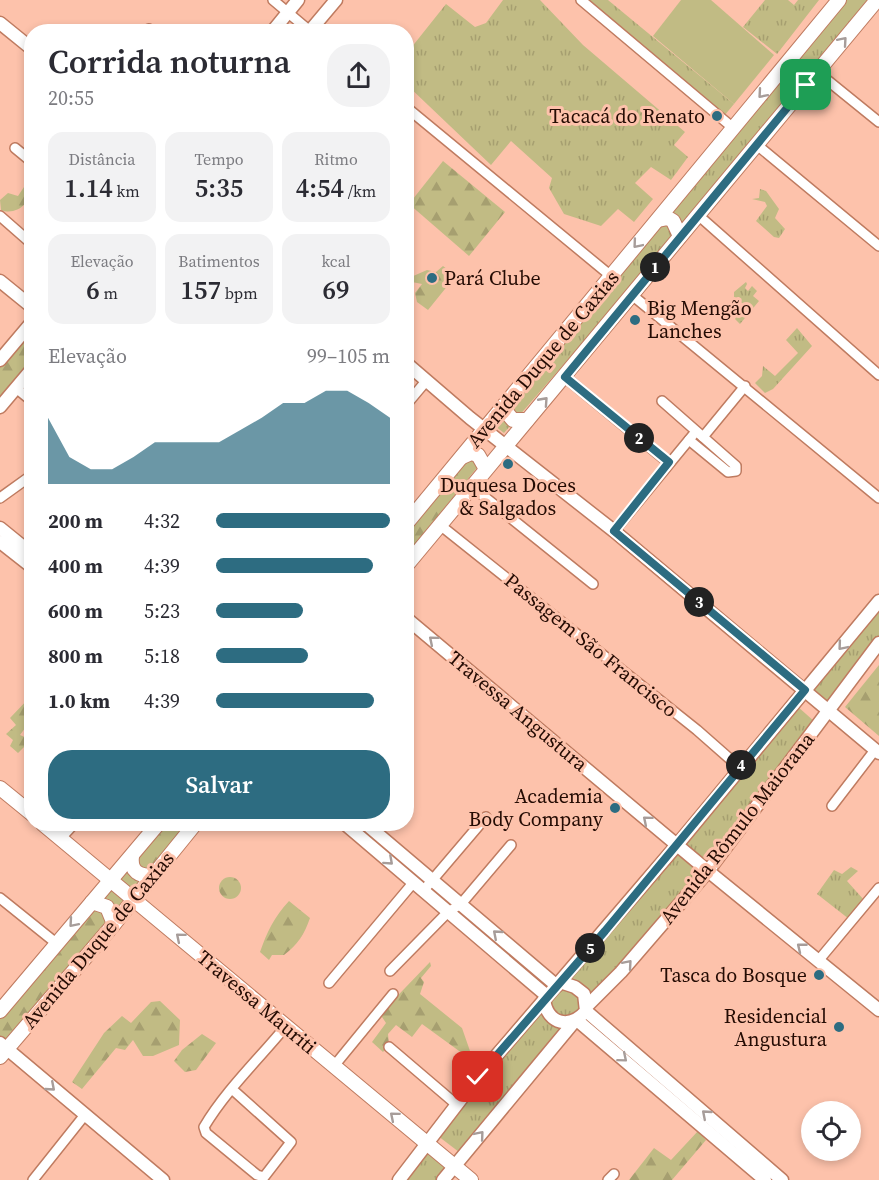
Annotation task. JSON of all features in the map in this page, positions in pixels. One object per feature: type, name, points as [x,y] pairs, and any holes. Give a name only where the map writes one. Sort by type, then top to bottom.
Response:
[{"type":"main road","name":"Avenida Duque de Caxias","points":[[414,514],[732,128],[786,67],[838,0]]},
{"type":"main road","name":"Avenida Duque de Caxias","points":[[414,556],[877,0]]},
{"type":"main road","points":[[786,67],[785,76],[790,83],[806,85]]},
{"type":"main road","points":[[658,219],[668,218],[673,221],[680,236]]},
{"type":"main road","points":[[506,403],[507,413],[513,420],[527,420]]},
{"type":"main road","points":[[462,457],[471,453],[478,455],[486,469]]},
{"type":"main road","points":[[0,788],[24,808]]},
{"type":"main road","name":"Travessa Mauriti","points":[[52,831],[471,1180]]},
{"type":"main road","name":"Avenida Duque de Caxias","points":[[0,1011],[152,831]]},
{"type":"main road","name":"Avenida Duque de Caxias","points":[[2,1049],[114,924],[189,831]]},
{"type":"main road","points":[[132,856],[131,864],[135,872],[142,876],[153,876]]},
{"type":"main road","points":[[92,902],[107,907],[114,924]]},
{"type":"street","points":[[273,0],[302,24]]},
{"type":"street","points":[[278,24],[298,0]]},
{"type":"street","points":[[316,24],[336,0]]},
{"type":"street","points":[[581,0],[732,128]]},
{"type":"street","points":[[0,23],[24,42]]},
{"type":"street","points":[[816,71],[879,122]]},
{"type":"street","points":[[414,114],[611,276]]},
{"type":"street","points":[[757,145],[879,246]]},
{"type":"street","points":[[15,148],[24,155]]},
{"type":"street","points":[[698,215],[879,375]]},
{"type":"street","points":[[0,216],[24,237]]},
{"type":"street","points":[[0,281],[24,300]]},
{"type":"street","points":[[633,295],[879,498]]},
{"type":"street","points":[[0,360],[24,332]]},
{"type":"street","points":[[414,369],[614,531],[877,751],[832,806]]},
{"type":"street","points":[[565,377],[669,462]]},
{"type":"street","points":[[0,407],[24,378]]},
{"type":"street","points":[[414,395],[427,380]]},
{"type":"street","points":[[614,531],[669,462],[689,440],[700,434],[745,386]]},
{"type":"street","points":[[16,388],[24,394]]},
{"type":"street","points":[[662,401],[736,466],[733,473],[728,472],[689,440]]},
{"type":"street","points":[[0,498],[24,481]]},
{"type":"street","points":[[471,486],[593,584]]},
{"type":"street","name":"Passagem São Francisco","points":[[440,525],[697,730],[738,767]]},
{"type":"street","points":[[0,528],[24,548]]},
{"type":"street","points":[[0,542],[24,561]]},
{"type":"street","name":"Avenida Rômulo Maiorana","points":[[399,1180],[457,1105],[677,845],[738,767],[879,600]]},
{"type":"street","name":"Travessa Angustura","points":[[414,625],[708,871],[879,1010]]},
{"type":"street","name":"Avenida Rômulo Maiorana","points":[[443,1180],[581,1015],[708,871],[879,644]]},
{"type":"street","points":[[423,891],[486,817]]},
{"type":"street","points":[[61,838],[68,831]]},
{"type":"street","points":[[360,831],[372,837],[431,880],[559,984],[580,990],[584,994],[581,1015]]},
{"type":"street","points":[[369,831],[413,883],[546,998],[553,1017],[562,1022],[581,1015]]},
{"type":"street","points":[[390,971],[448,912],[461,904],[511,845]]},
{"type":"street","points":[[329,983],[413,883]]},
{"type":"street","points":[[818,961],[879,888]]},
{"type":"street","points":[[0,897],[56,943]]},
{"type":"street","points":[[507,962],[516,951]]},
{"type":"street","points":[[334,1066],[393,994]]},
{"type":"street","points":[[581,1015],[730,1142],[766,1176],[782,1180]]},
{"type":"street","points":[[233,1090],[291,1142],[264,1177],[257,1175],[204,1129],[233,1090],[286,1026]]},
{"type":"street","points":[[389,1047],[457,1105]]},
{"type":"street","points":[[2,1049],[163,1180]]},
{"type":"street","points":[[33,1180],[84,1116]]},
{"type":"green space","points":[[503,0],[540,0],[583,45],[685,132],[674,145],[688,157],[671,180],[651,167],[635,183],[653,199],[634,222],[618,209],[601,226],[564,214],[549,188],[552,178],[511,141],[491,165],[414,92],[414,44],[446,4],[475,27],[486,23]]},
{"type":"green space","points":[[585,0],[608,0],[734,104],[724,116]]},
{"type":"green space","points":[[681,0],[711,0],[774,55],[734,104],[653,36]]},
{"type":"green space","points":[[765,0],[788,0],[794,5],[798,0],[819,0],[777,54],[743,27]]},
{"type":"green space","points":[[844,0],[867,0],[800,82],[795,81],[790,69]]},
{"type":"green space","points":[[783,76],[799,89],[681,228],[666,215]]},
{"type":"green space","points":[[443,161],[505,212],[469,256],[414,208],[414,198]]},
{"type":"green space","points":[[24,187],[22,207],[12,211],[1,210],[0,200],[8,193],[18,196]]},
{"type":"green space","points":[[760,189],[766,191],[779,209],[775,218],[785,229],[779,238],[774,237],[756,221],[767,206],[765,202],[752,199],[759,198]]},
{"type":"green space","points":[[665,221],[675,231],[617,303],[504,433],[495,426]]},
{"type":"green space","points":[[443,266],[453,274],[449,284],[428,310],[417,302],[415,293],[422,284],[414,282],[414,276],[427,270],[436,272]]},
{"type":"green space","points":[[746,282],[745,288],[748,291],[752,286],[757,291],[753,296],[759,301],[740,324],[735,319],[744,305],[739,300],[734,301],[734,292]]},
{"type":"green space","points":[[797,328],[812,346],[773,389],[765,393],[755,383],[762,376],[763,366],[775,376],[798,353],[786,340]]},
{"type":"green space","points":[[24,335],[24,370],[0,399],[0,363]]},
{"type":"green space","points":[[470,457],[480,464],[414,545],[414,524]]},
{"type":"green space","points":[[879,604],[879,640],[829,704],[812,688]]},
{"type":"green space","points":[[879,665],[879,736],[845,707]]},
{"type":"green space","points":[[24,703],[24,730],[20,735],[24,737],[24,747],[18,753],[10,746],[13,740],[6,734],[16,725],[10,718]]},
{"type":"green space","points":[[797,706],[815,722],[705,862],[683,845]]},
{"type":"green space","points":[[156,831],[181,831],[0,1052],[0,1018]]},
{"type":"green space","points":[[677,851],[704,871],[589,998],[568,982]]},
{"type":"green space","points":[[851,867],[858,871],[847,881],[864,900],[849,919],[817,894],[834,870],[842,874]]},
{"type":"green space","points":[[230,877],[238,880],[241,888],[238,896],[230,899],[222,896],[219,888],[222,880]]},
{"type":"green space","points":[[289,901],[310,918],[297,943],[284,955],[272,955],[269,960],[260,952],[272,925]]},
{"type":"green space","points":[[430,962],[431,966],[421,978],[424,982],[420,994],[462,1028],[470,1051],[466,1056],[422,1024],[412,1037],[396,1025],[388,1034],[389,1045],[383,1052],[372,1042],[386,1023],[380,1014]]},
{"type":"green space","points":[[566,988],[577,992],[581,1003],[577,1014],[566,1018],[555,1014],[551,1003],[555,992]]},
{"type":"green space","points":[[160,1001],[180,1020],[179,1045],[153,1056],[143,1056],[133,1040],[125,1050],[116,1048],[82,1089],[72,1082],[104,1033],[122,1016],[131,1023],[151,1002]]},
{"type":"green space","points":[[539,1011],[565,1028],[459,1152],[438,1136]]},
{"type":"green space","points":[[202,1034],[216,1043],[196,1070],[185,1072],[174,1061],[182,1050]]},
{"type":"green space","points":[[698,1131],[706,1140],[672,1180],[629,1180],[654,1148],[671,1160]]},
{"type":"green space","points":[[427,1151],[448,1169],[439,1180],[404,1180]]},
{"type":"place","name":"Tacacá do Renato","points":[[717,116]]},
{"type":"place","name":"Pará Clube","points":[[432,278]]},
{"type":"place","name":"Big Mengão Lanches","points":[[635,320]]},
{"type":"place","name":"Duquesa Doces & Salgados","points":[[508,464]]},
{"type":"place","name":"Academia Body Company","points":[[615,808]]},
{"type":"place","name":"Tasca do Bosque","points":[[819,975]]},
{"type":"place","name":"Residencial Angustura","points":[[839,1027]]},
{"type":"route","points":[[478,1077],[605,931],[738,767],[805,690],[614,531],[669,462],[565,377],[806,85]]}]
